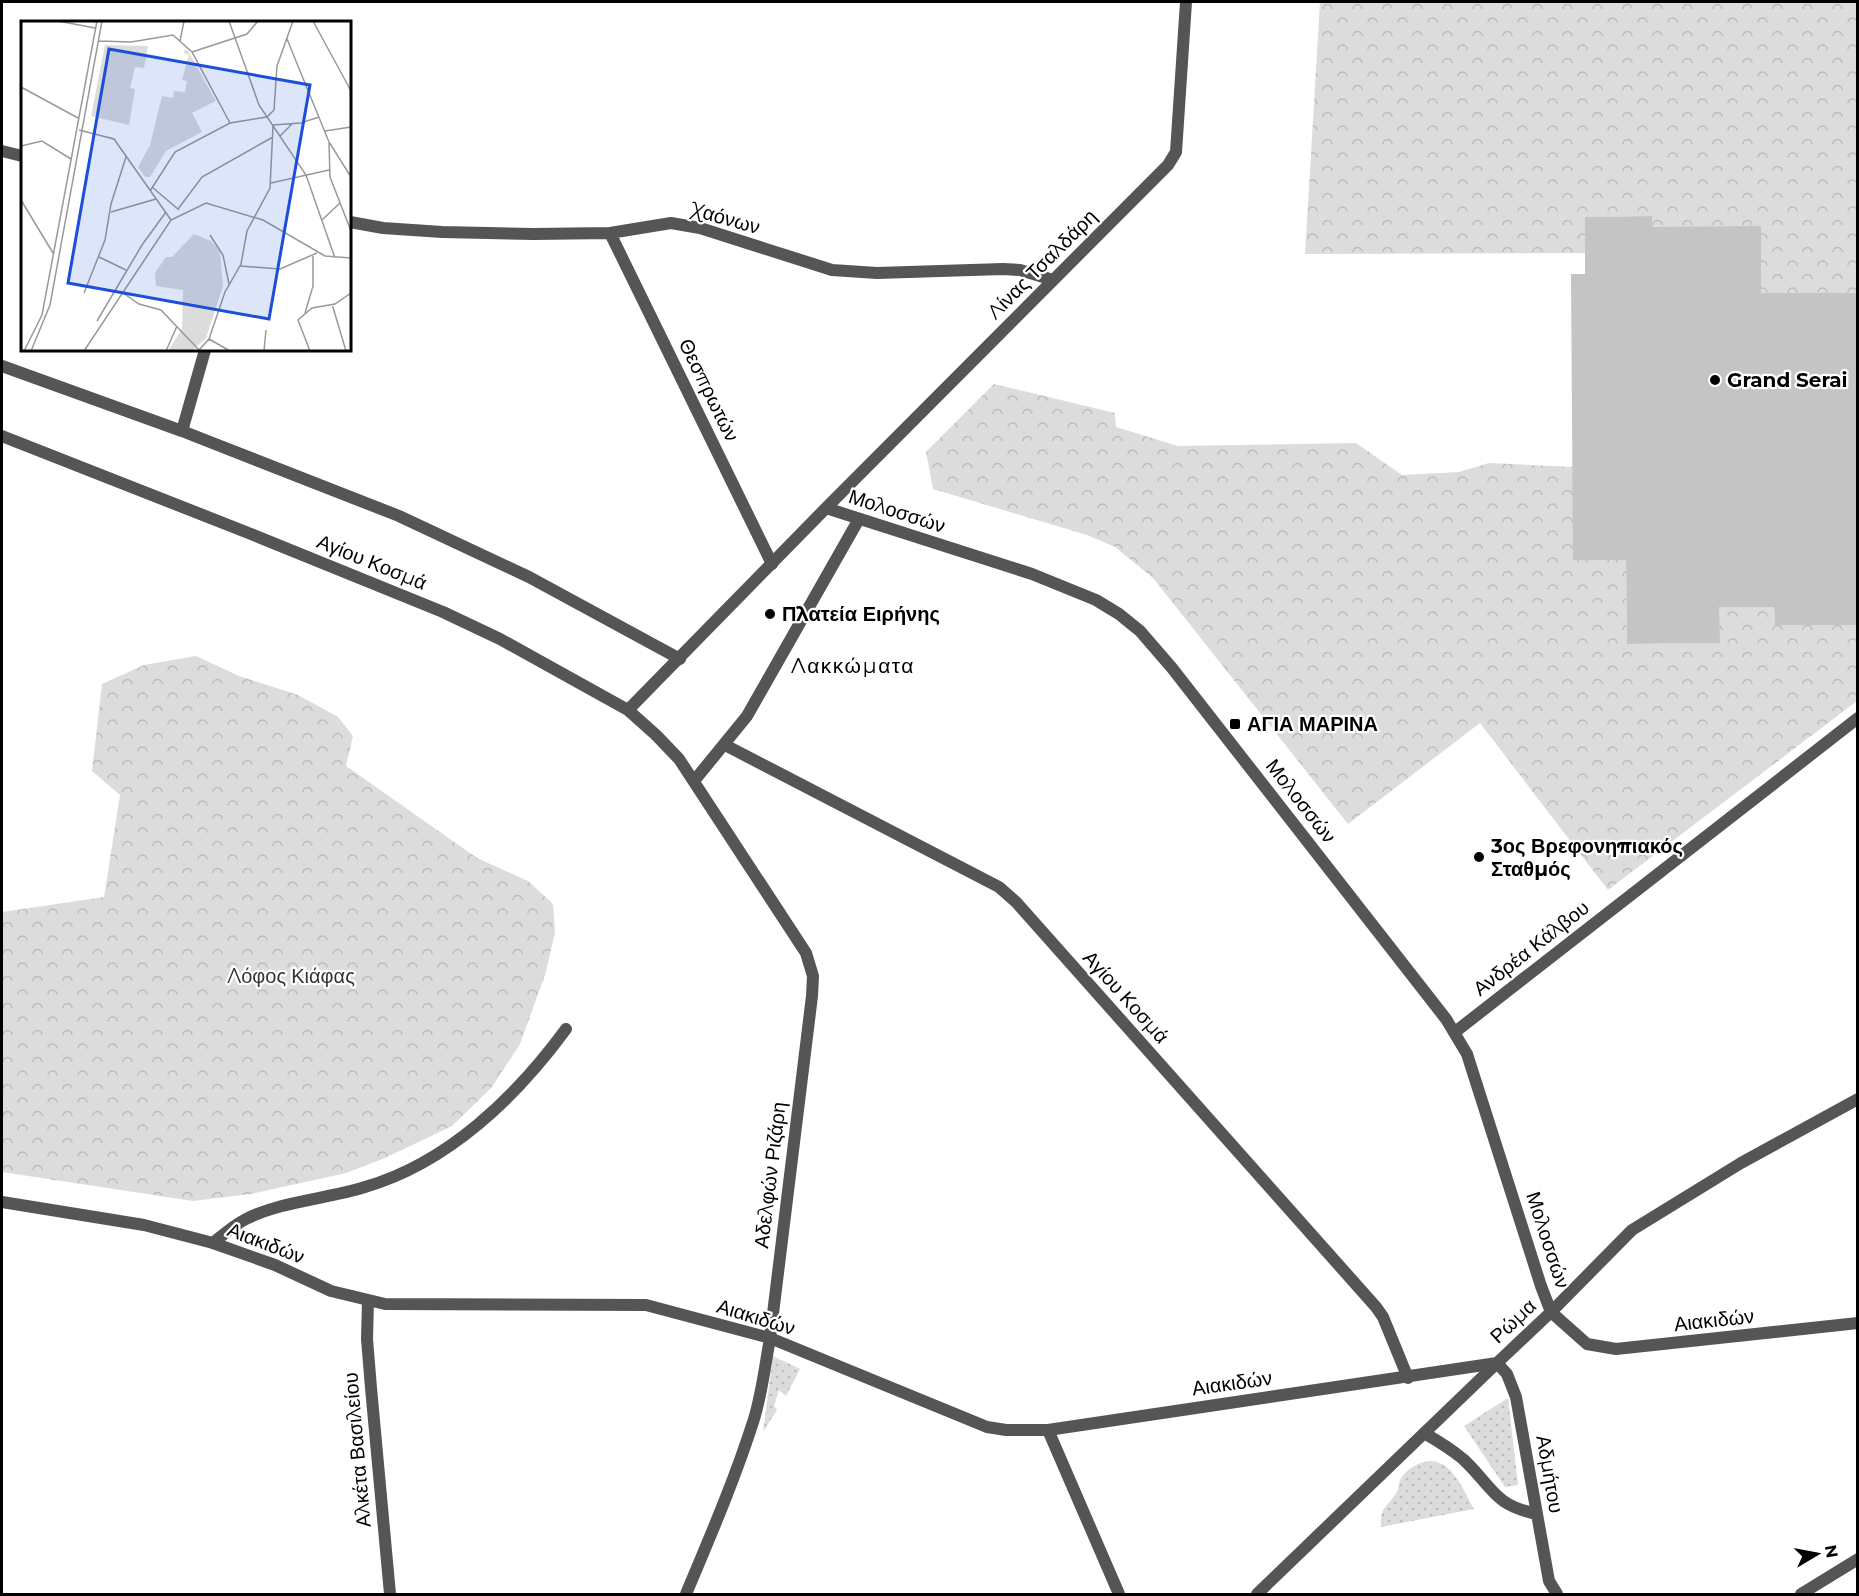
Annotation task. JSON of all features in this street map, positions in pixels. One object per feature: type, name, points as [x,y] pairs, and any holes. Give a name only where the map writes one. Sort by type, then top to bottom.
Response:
[{"type":"street","name":"Λίνας Τσαλδάρη","points":[[628,710],[1173,159],[1177,141],[1186,2]]},
{"type":"street","points":[[2,151],[21,156]]},
{"type":"street","name":"Χαόνων","points":[[351,222],[383,228],[442,232],[533,234],[610,233],[671,223],[700,228],[832,270],[877,273],[1003,269],[1020,270],[1053,280]]},
{"type":"street","name":"Θεσπρωτών","points":[[610,233],[772,564]]},
{"type":"street","points":[[182,431],[205,351]]},
{"type":"street","points":[[2,366],[182,431],[409,521],[539,583],[680,659]]},
{"type":"street","name":"Αγίου Κοσμά","points":[[2,436],[443,612],[500,639],[628,710],[679,759],[694,781]]},
{"type":"street","name":"Μολοσσών","points":[[826,508],[1068,588],[1096,600],[1119,614],[1140,631],[1161,654],[1455,1032],[1472,1068],[1551,1312]]},
{"type":"street","points":[[694,781],[747,716],[859,519]]},
{"type":"street","name":"Ανδρέα Κάλβου","points":[[1455,1032],[1857,718]]},
{"type":"street","name":"Αγίου Κοσμά","points":[[725,745],[999,887],[1016,902],[1376,1306],[1390,1333],[1407,1378]]},
{"type":"street","name":"Αδελφών Ριζάρη","points":[[686,1594],[735,1474],[754,1418],[762,1385],[770,1338],[813,976],[806,953],[694,781]]},
{"type":"street","points":[[213,1243],[232,1227],[257,1214],[366,1187],[410,1170],[430,1158],[503,1101],[549,1052],[566,1029]]},
{"type":"street","name":"Ρώμα","points":[[1257,1594],[1551,1312],[1632,1230],[1741,1163],[1857,1099]]},
{"type":"street","name":"Αιακιδών","points":[[2,1202],[144,1225],[213,1243],[275,1265],[331,1291],[385,1304],[646,1305],[770,1338],[987,1427],[1006,1430],[1048,1430],[1497,1363]]},
{"type":"street","name":"Αλκέτα Βασιλείου","points":[[368,1301],[367,1339],[390,1594]]},
{"type":"street","name":"Αιακιδών","points":[[1551,1312],[1587,1344],[1616,1349],[1857,1323]]},
{"type":"street","name":"Αδμήτου","points":[[1497,1363],[1507,1374],[1516,1397],[1549,1581],[1557,1594]]},
{"type":"street","points":[[1048,1430],[1119,1594]]},
{"type":"street","points":[[1424,1433],[1463,1459],[1505,1503],[1519,1510],[1538,1514]]},
{"type":"street","points":[[1801,1594],[1857,1559]]},
{"type":"green space","points":[[1320,2],[1857,2],[1857,293],[1761,293],[1652,227],[1652,216],[1585,217],[1585,253],[1305,254]]},
{"type":"green space","points":[[994,384],[1115,413],[1116,427],[1178,446],[1356,443],[1402,475],[1459,472],[1489,463],[1573,467],[1626,560],[1627,644],[1719,643],[1719,607],[1774,607],[1775,625],[1857,625],[1857,701],[1608,890],[1480,723],[1348,824],[1153,578],[1115,547],[1087,535],[933,489],[926,452]]},
{"type":"green space","name":"Λόφος Κιάφας","points":[[196,656],[239,676],[298,695],[338,717],[353,736],[346,766],[477,858],[528,881],[553,904],[555,933],[545,975],[520,1044],[492,1087],[452,1126],[385,1158],[346,1173],[251,1194],[193,1201],[2,1172],[2,912],[104,897],[120,795],[92,771],[102,684],[144,665]]},
{"type":"green space","points":[[773,1356],[800,1369],[786,1396],[779,1390],[774,1406],[777,1410],[763,1432]]},
{"type":"green space","points":[[1508,1398],[1518,1485],[1505,1487],[1464,1426]]},
{"type":"green space","points":[[1429,1461],[1437,1462],[1451,1471],[1474,1509],[1381,1527],[1383,1511],[1397,1491],[1403,1475],[1415,1466]]},
{"type":"building","name":"Grand Serai","points":[[1652,216],[1652,227],[1761,226],[1761,293],[1858,293],[1858,625],[1775,625],[1774,607],[1719,607],[1720,643],[1627,644],[1626,560],[1573,560],[1571,274],[1585,274],[1585,217]]},
{"type":"place","name":"Grand Serai","points":[[1715,380]]},
{"type":"place","name":"Πλατεία Ειρήνης","points":[[770,614]]},
{"type":"place","name":"ΑΓΙΑ ΜΑΡΙΝΑ","points":[[1235,724]]},
{"type":"place","name":"3ος Βρεφονηπιακός Σταθμός","points":[[1479,857]]},
{"type":"district","name":"Λακκώματα","points":[[853,666]]}]
